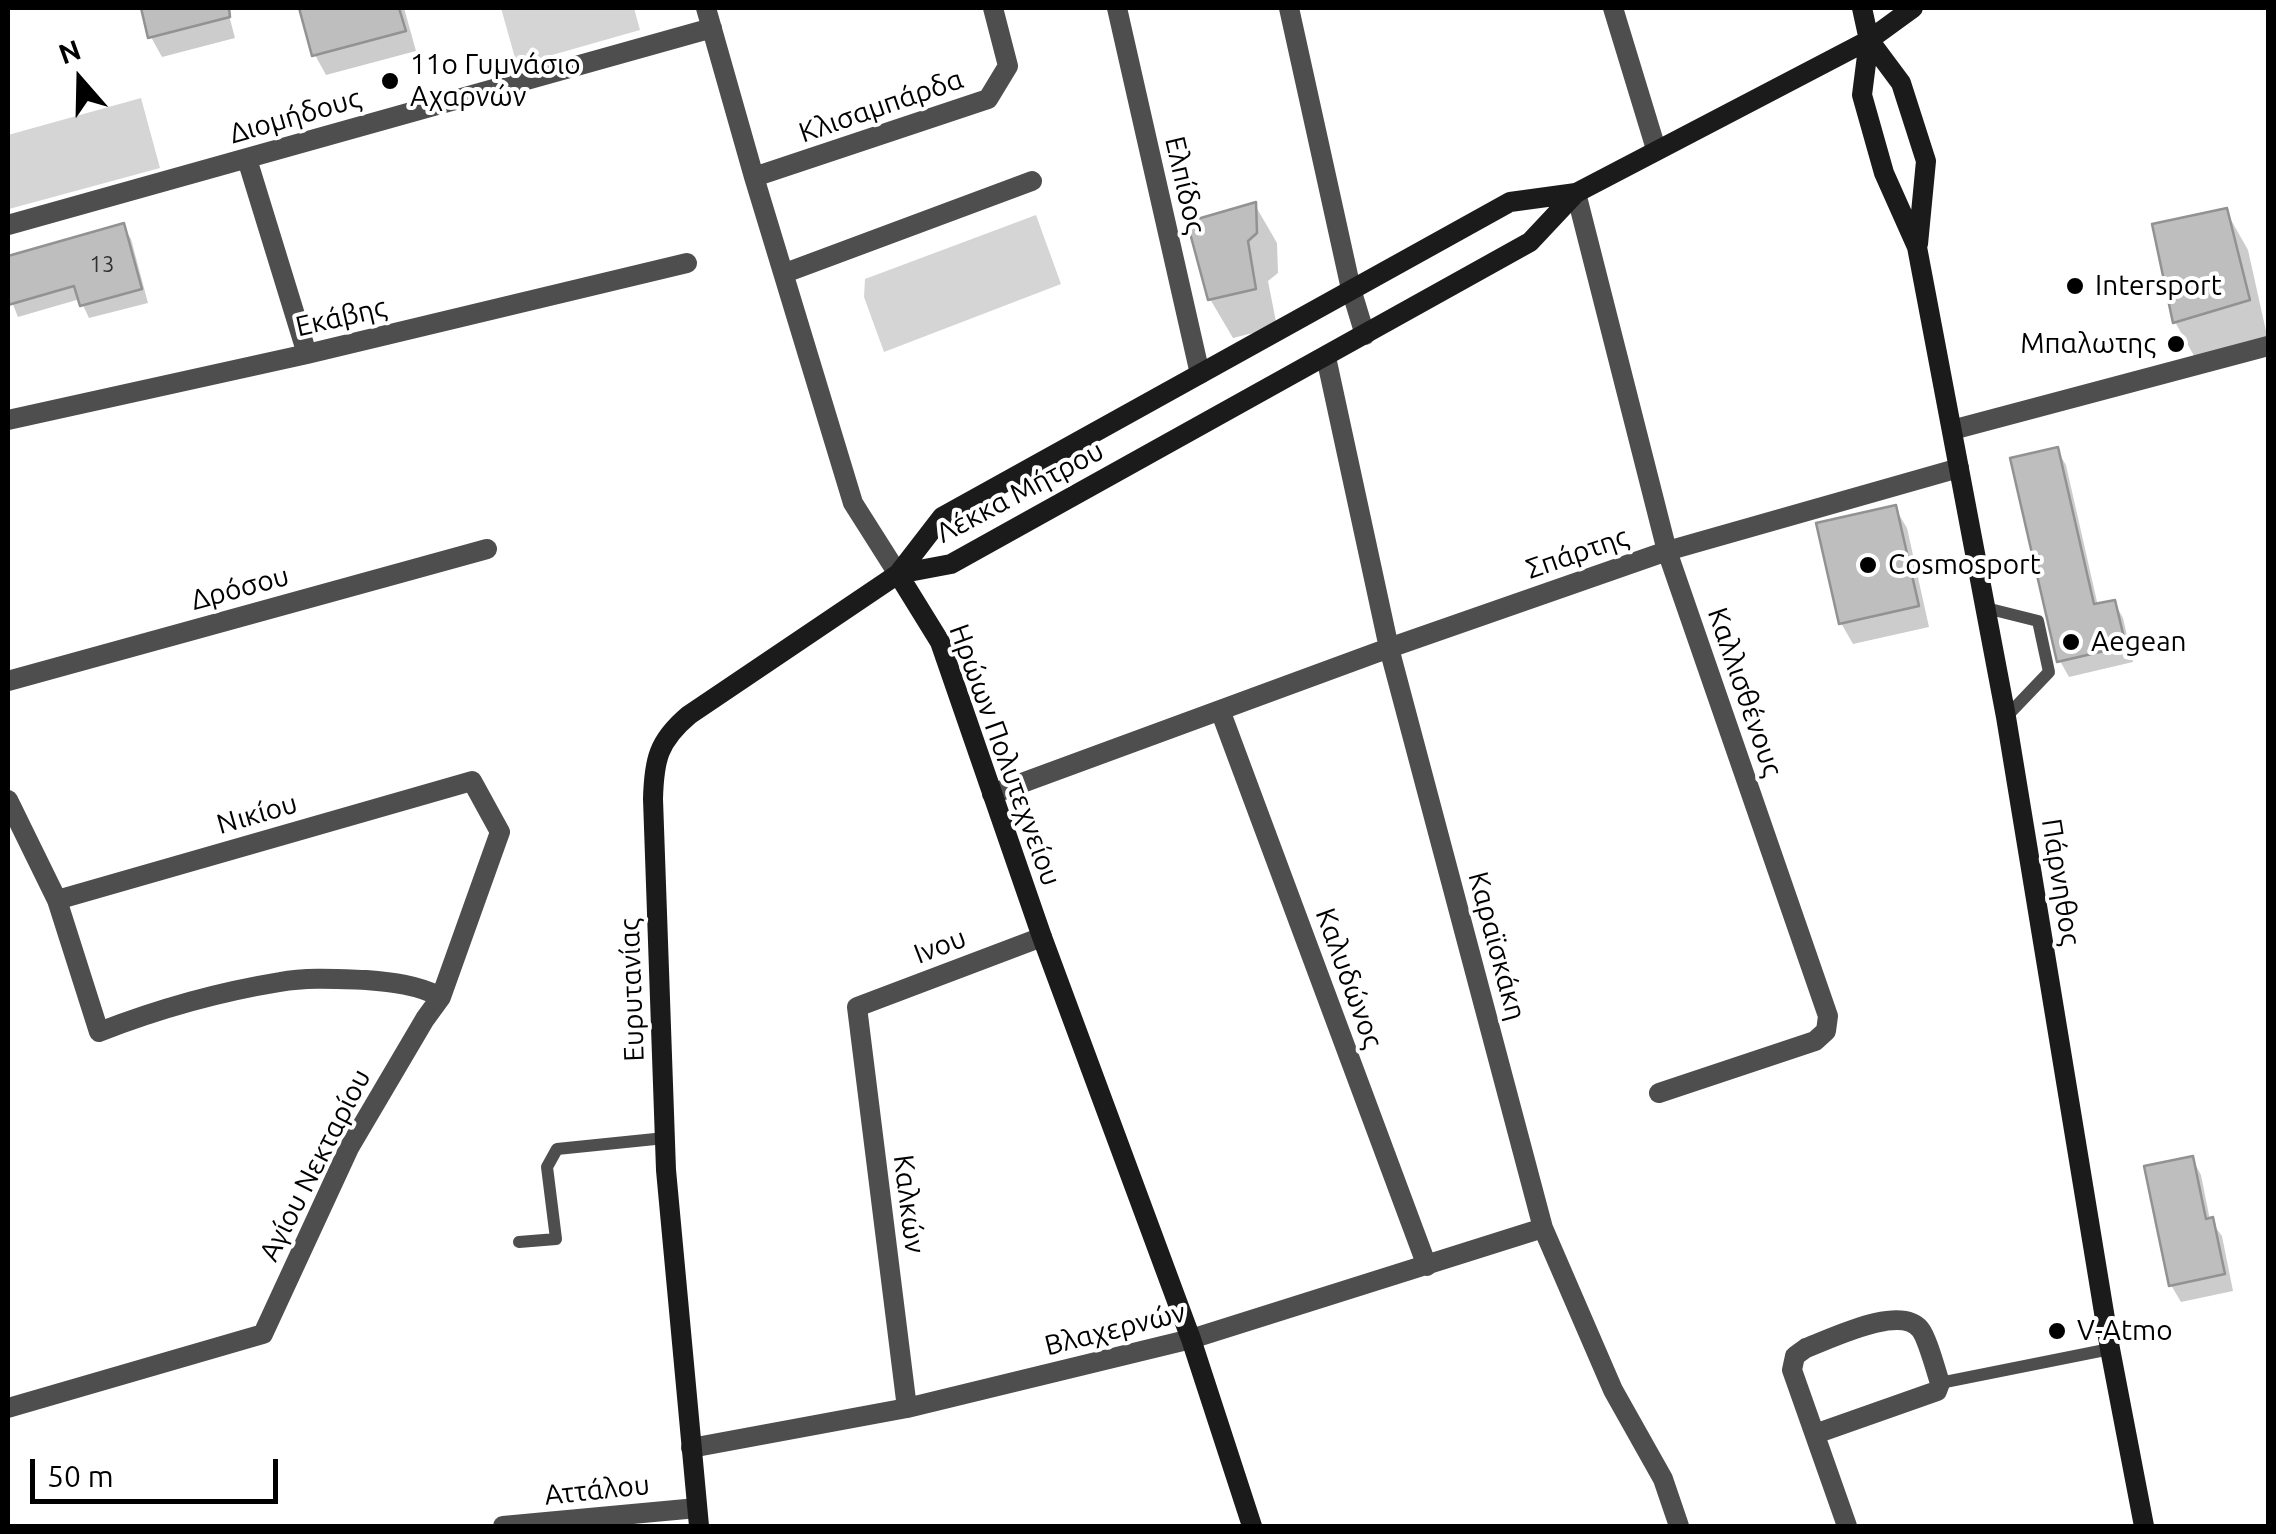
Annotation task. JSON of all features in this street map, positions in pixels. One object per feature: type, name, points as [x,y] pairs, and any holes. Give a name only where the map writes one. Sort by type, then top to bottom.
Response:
[{"type":"street","name":"Κλισαμπάρδα","points":[[754,177],[988,98],[1008,66],[993,8]]},
{"type":"street","name":"Ελπίδος","points":[[1117,8],[1200,374]]},
{"type":"street","points":[[1288,8],[1365,334]]},
{"type":"street","points":[[1613,8],[1656,150]]},
{"type":"street","name":"Πάρνηθος","points":[[1862,8],[1869,40],[1862,95],[1884,173],[1917,247],[2006,718],[2110,1349],[2144,1526]]},
{"type":"street","name":"Λέκκα Μήτρου","points":[[898,574],[951,564],[1326,357],[1530,242],[1576,193],[1869,40],[1913,8]]},
{"type":"street","name":"Ηρώων Πολυτεχνείου","points":[[709,18],[853,503],[940,642],[1042,937],[1191,1339],[1252,1526]]},
{"type":"street","name":"Διομήδους","points":[[8,226],[709,18]]},
{"type":"street","name":"Πάρνηθος","points":[[1869,40],[1901,84],[1926,161],[1917,247]]},
{"type":"street","points":[[247,158],[307,354]]},
{"type":"street","points":[[785,273],[1032,180]]},
{"type":"street","name":"Λέκκα Μήτρου","points":[[898,574],[942,516],[1510,202],[1576,193]]},
{"type":"street","name":"Καλλισθένους","points":[[1576,193],[1667,551],[1828,1016],[1826,1031],[1815,1041],[1659,1093]]},
{"type":"street","name":"Εκάβης","points":[[8,420],[307,354],[686,263]]},
{"type":"street","points":[[1952,430],[2268,346]]},
{"type":"street","name":"Καραϊσκάκη","points":[[1326,357],[1389,648],[1543,1228],[1613,1390],[1662,1478],[1679,1526]]},
{"type":"street","name":"Σπάρτης","points":[[992,794],[1667,551],[1959,468]]},
{"type":"street","name":"Δρόσου","points":[[8,680],[487,549]]},
{"type":"street","name":"Ευρυτανίας","points":[[698,1517],[665,1138],[654,770],[657,756],[676,726],[898,574]]},
{"type":"street","name":"Καλυδώνος","points":[[1220,710],[1427,1266]]},
{"type":"street","name":"Νικίου","points":[[57,900],[472,781]]},
{"type":"street","name":"Αγίου Νεκταρίου","points":[[8,1408],[263,1334],[349,1148],[424,1019],[441,997],[500,832],[472,781]]},
{"type":"street","points":[[8,800],[57,900],[100,1032],[193,1000],[282,981],[380,981],[423,988],[441,997]]},
{"type":"street","name":"Ινου","points":[[857,1007],[1042,937]]},
{"type":"street","name":"Καλκών","points":[[857,1007],[907,1408]]},
{"type":"street","name":"Βλαχερνών","points":[[691,1448],[907,1408],[1191,1339],[1543,1228]]},
{"type":"street","points":[[1814,1434],[1937,1391],[1940,1383],[1920,1329],[1906,1321],[1888,1319],[1806,1348],[1794,1356],[1792,1370],[1814,1434],[1847,1526]]},
{"type":"street","name":"Αττάλου","points":[[503,1526],[698,1517]]},
{"type":"lane","points":[[1986,608],[2038,621],[2049,672],[2006,718]]},
{"type":"lane","points":[[519,1242],[556,1239],[547,1167],[556,1149],[665,1138]]},
{"type":"lane","points":[[1940,1383],[2110,1349]]},
{"type":"shaded area","points":[[501,8],[634,8],[640,30],[517,65]]},
{"type":"shaded area","points":[[141,98],[160,168],[9,209],[8,135]]},
{"type":"shaded area","points":[[1036,215],[1061,284],[884,352],[864,297],[865,279]]},
{"type":"building","points":[[141,8],[229,8],[230,17],[148,38]]},
{"type":"building","points":[[299,8],[399,8],[406,31],[312,56]]},
{"type":"building","points":[[1256,202],[1257,233],[1248,241],[1256,289],[1208,300],[1187,222]]},
{"type":"building","points":[[2227,208],[2250,300],[2173,323],[2152,224]]},
{"type":"building","points":[[124,223],[142,289],[80,306],[74,286],[8,305],[8,256]]},
{"type":"building","points":[[2058,447],[2094,604],[2115,600],[2126,646],[2057,662],[2010,458]]},
{"type":"building","name":"Cosmosport","points":[[1896,505],[1919,606],[1839,624],[1816,523]]},
{"type":"building","points":[[2193,1156],[2206,1219],[2213,1217],[2225,1274],[2169,1286],[2144,1166]]},
{"type":"place","name":"11ο Γυμνάσιο Αχαρνών","points":[[390,81]]},
{"type":"place","name":"Intersport","points":[[2075,286]]},
{"type":"place","name":"Μπαλωτης","points":[[2176,344]]},
{"type":"place","name":"Cosmosport","points":[[1868,565]]},
{"type":"place","name":"Aegean","points":[[2071,642]]},
{"type":"place","name":"V-Atmo","points":[[2057,1331]]}]
